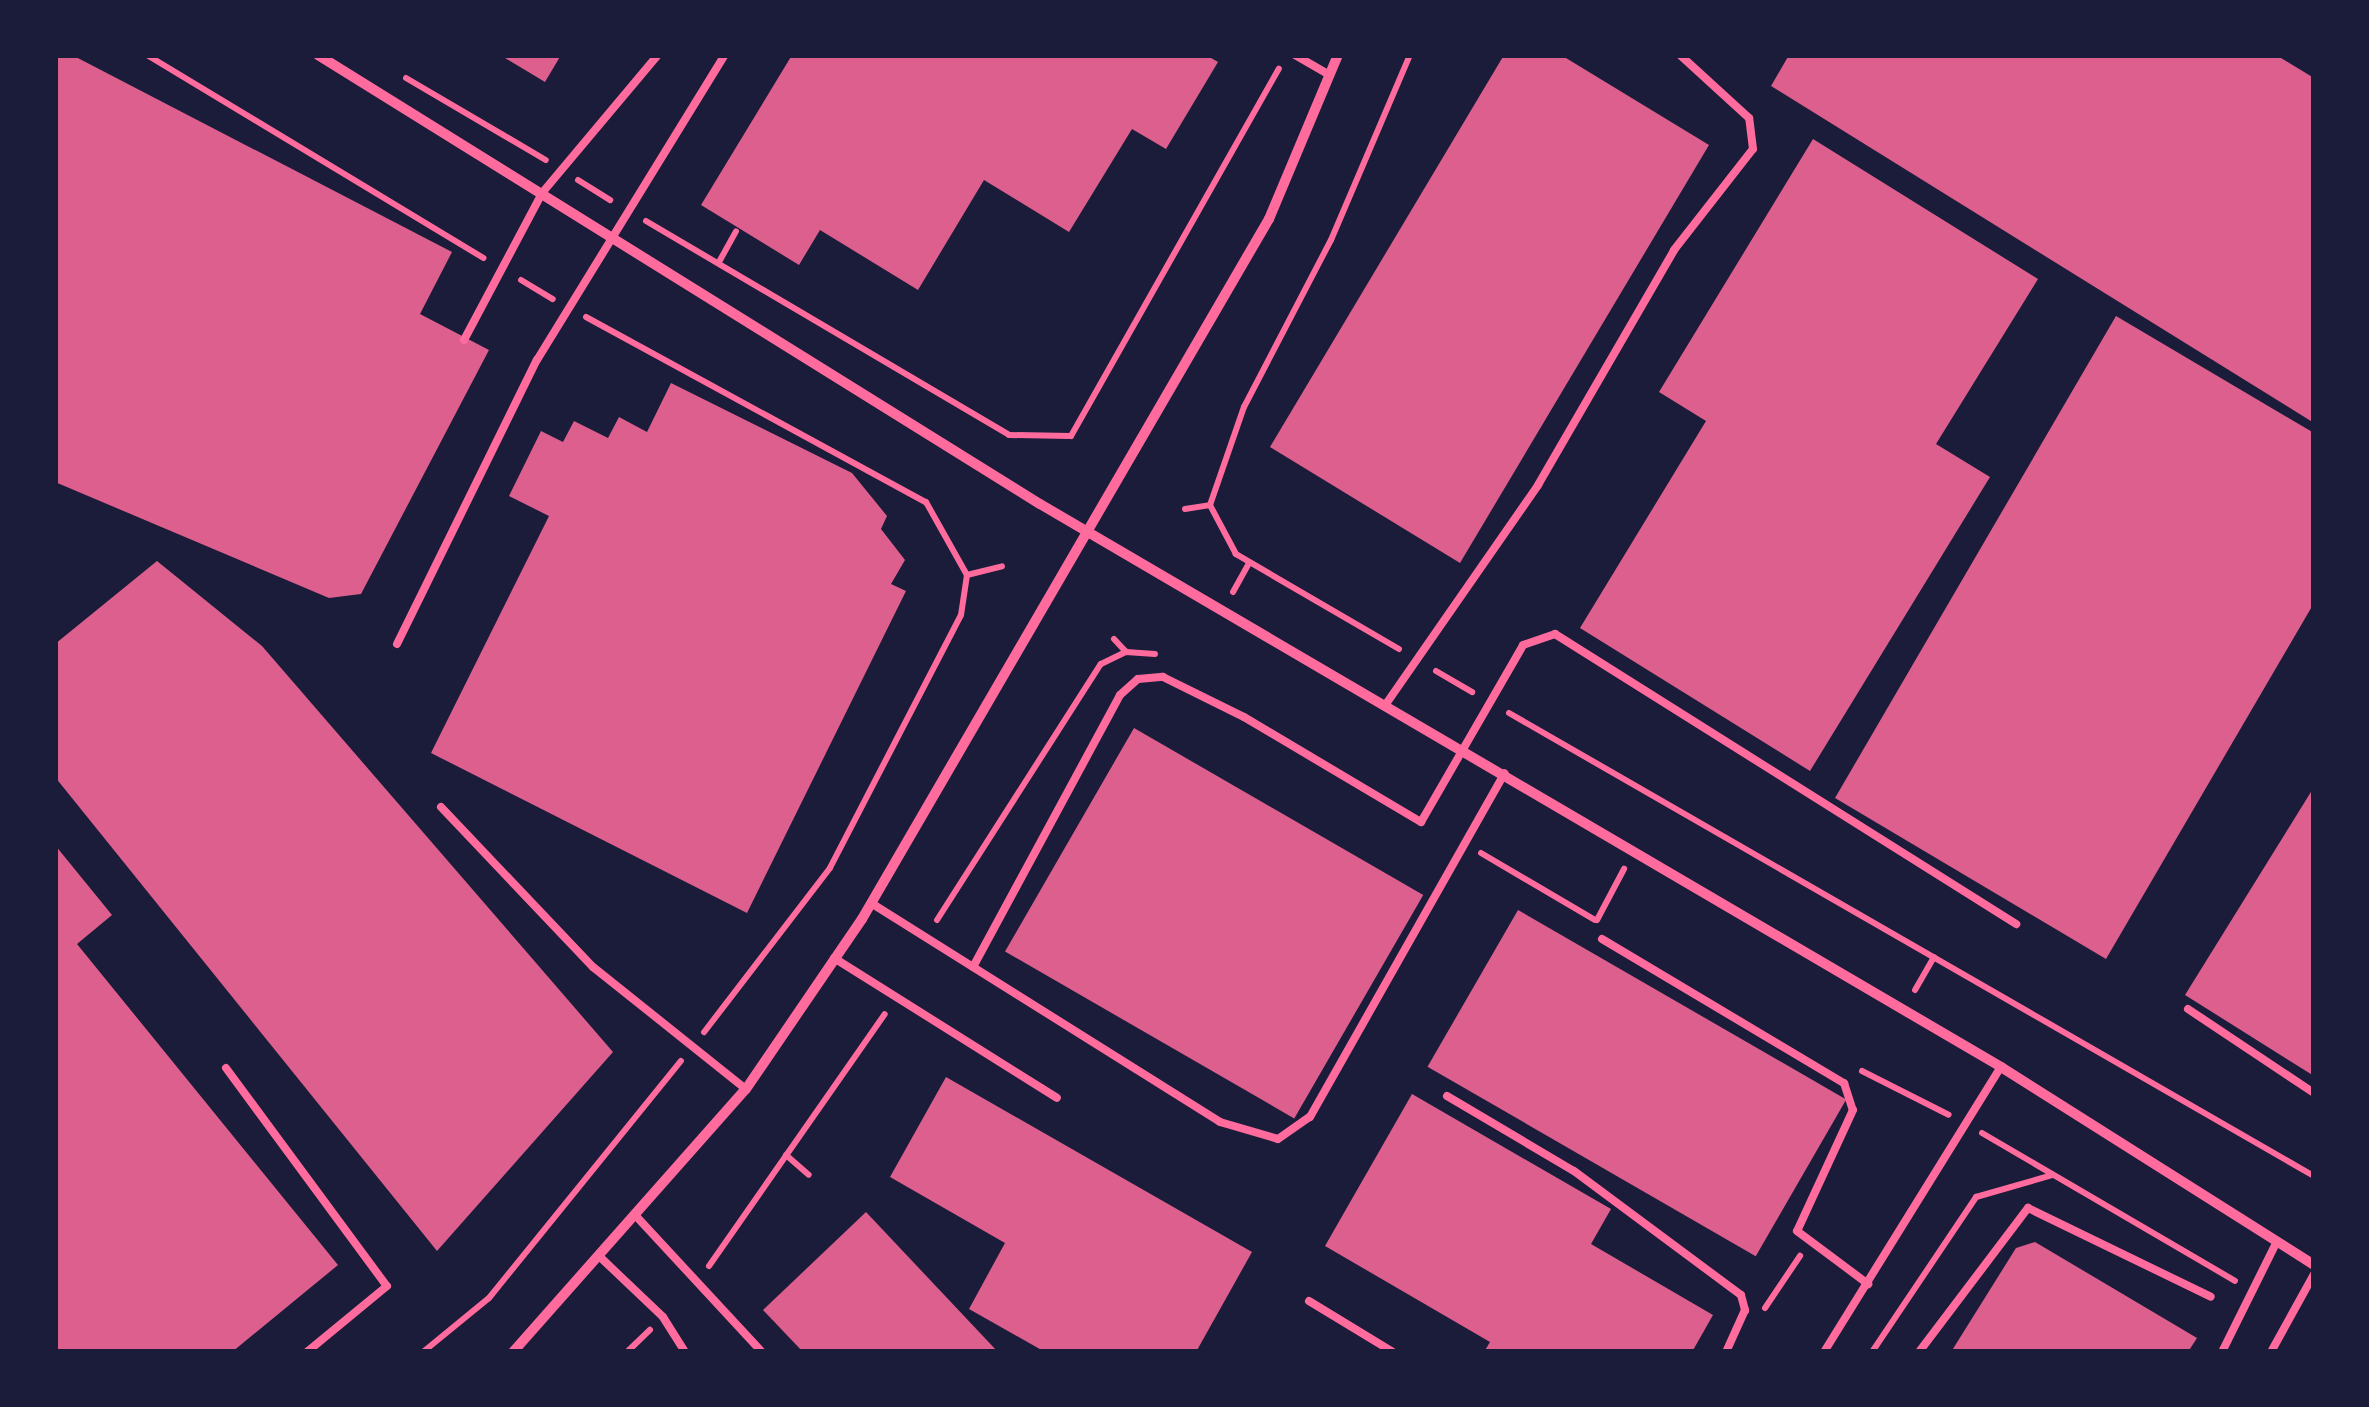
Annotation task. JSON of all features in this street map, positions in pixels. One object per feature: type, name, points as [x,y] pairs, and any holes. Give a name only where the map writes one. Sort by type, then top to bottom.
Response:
[{"type":"street","points":[[318,55],[1084,529],[2001,1067],[2314,1265]]},
{"type":"street","points":[[513,1352],[746,1089],[871,904],[1084,529],[1269,219],[1338,55]]},
{"type":"lane","points":[[464,340],[498,266],[542,193],[658,55]]},
{"type":"lane","points":[[397,644],[568,307],[725,55]]},
{"type":"lane","points":[[1295,55],[1329,75]]},
{"type":"lane","points":[[1386,704],[1538,485],[1674,250],[1753,149],[1749,118],[1680,55]]},
{"type":"lane","points":[[973,967],[1120,694],[1138,679],[1162,676],[1244,717],[1418,821],[1469,752],[1522,644],[1555,634],[2016,924]]},
{"type":"lane","points":[[871,904],[1220,1122],[1278,1139],[1310,1117],[1505,773]]},
{"type":"lane","points":[[441,808],[593,968],[746,1089]]},
{"type":"lane","points":[[1602,940],[1844,1082],[1854,1110],[1797,1231],[1868,1284]]},
{"type":"lane","points":[[834,958],[1057,1098]]},
{"type":"lane","points":[[2188,1009],[2314,1094]]},
{"type":"lane","points":[[1824,1352],[2001,1067]]},
{"type":"lane","points":[[226,1068],[387,1286],[307,1352]]},
{"type":"lane","points":[[1446,1096],[1574,1171],[1741,1295],[1744,1310],[1726,1352]]},
{"type":"lane","points":[[1919,1352],[2028,1208],[2211,1298]]},
{"type":"lane","points":[[636,1216],[762,1352]]},
{"type":"lane","points":[[2222,1352],[2276,1243]]},
{"type":"lane","points":[[599,1256],[663,1316],[684,1352]]},
{"type":"lane","points":[[2271,1352],[2314,1274]]},
{"type":"lane","points":[[1309,1301],[1393,1352]]},
{"type":"path","points":[[147,55],[568,307],[926,502],[966,575],[961,615],[830,868],[692,1048],[489,1298],[423,1352]]},
{"type":"path","points":[[1076,448],[1072,436],[1287,55]]},
{"type":"path","points":[[1410,55],[1331,240],[1244,407],[1210,505],[1218,531],[1249,563],[2314,1176]]},
{"type":"path","points":[[386,66],[1009,434],[1072,436]]},
{"type":"path","points":[[718,262],[736,230]]},
{"type":"path","points":[[1184,508],[1210,505]]},
{"type":"path","points":[[1224,608],[1249,563]]},
{"type":"path","points":[[966,575],[1002,566]]},
{"type":"path","points":[[1114,638],[1126,652]]},
{"type":"path","points":[[1465,843],[1612,930]]},
{"type":"path","points":[[1596,921],[1632,852]]},
{"type":"path","points":[[1904,1011],[1934,956]]},
{"type":"path","points":[[1849,1065],[1966,1124],[2240,1283]]},
{"type":"path","points":[[786,1156],[810,1175]]},
{"type":"path","points":[[1872,1352],[1976,1197],[2054,1174]]},
{"type":"building","points":[[55,55],[72,55],[452,252],[420,314],[489,350],[361,594],[329,598],[55,482]]},
{"type":"building","points":[[500,55],[561,55],[545,82]]},
{"type":"building","points":[[792,55],[1206,55],[1218,62],[1166,149],[1132,129],[1069,232],[984,180],[918,290],[820,230],[799,265],[701,205]]},
{"type":"building","points":[[1504,55],[1561,55],[1709,145],[1460,563],[1270,447]]},
{"type":"building","points":[[1789,55],[2276,55],[2314,78],[2314,423],[1771,86]]},
{"type":"building","points":[[1813,139],[2038,279],[1936,444],[1990,477],[1810,771],[1580,628],[1706,421],[1659,392]]},
{"type":"building","points":[[2116,316],[2314,433],[2314,603],[2106,959],[1835,798]]},
{"type":"building","points":[[671,383],[852,473],[887,516],[881,529],[905,560],[891,584],[906,591],[747,913],[431,753],[549,516],[509,496],[541,431],[563,442],[574,421],[608,438],[619,417],[647,432]]},
{"type":"building","points":[[157,561],[262,646],[613,1052],[437,1251],[55,777],[55,644]]},
{"type":"building","points":[[1134,728],[1423,895],[1294,1118],[1005,951]]},
{"type":"building","points":[[2314,787],[2314,1076],[2185,995]]},
{"type":"building","points":[[55,845],[112,915],[77,944],[338,1265],[232,1352],[55,1352]]},
{"type":"building","points":[[1518,910],[1846,1100],[1756,1256],[1428,1067]]},
{"type":"building","points":[[946,1077],[1252,1252],[1196,1352],[1045,1352],[969,1309],[1005,1243],[890,1177]]},
{"type":"building","points":[[1412,1094],[1611,1209],[1591,1244],[1713,1315],[1692,1352],[1484,1352],[1490,1342],[1325,1246]]},
{"type":"building","points":[[866,1212],[998,1352],[803,1352],[763,1310]]},
{"type":"building","points":[[2035,1242],[2197,1338],[2188,1352],[1951,1352],[2016,1248]]}]
